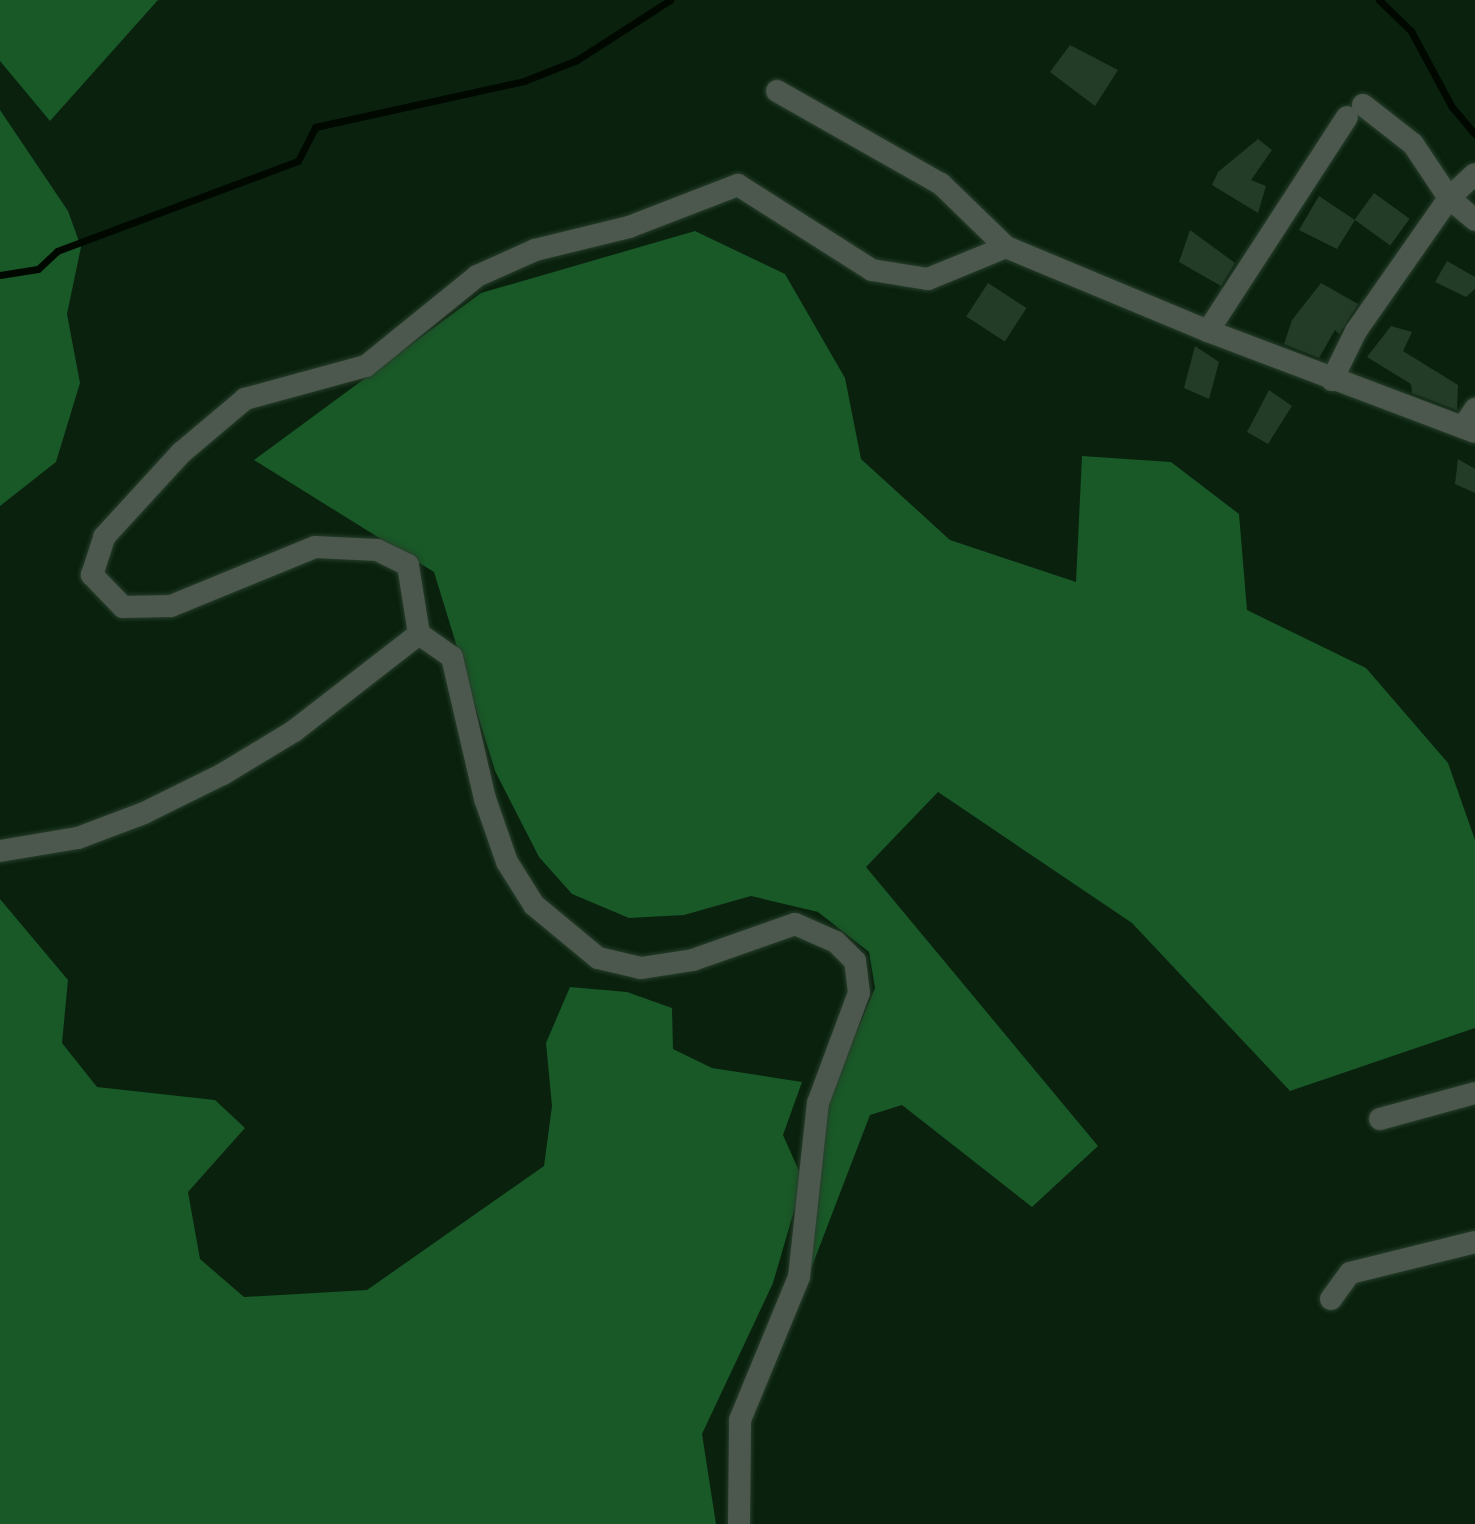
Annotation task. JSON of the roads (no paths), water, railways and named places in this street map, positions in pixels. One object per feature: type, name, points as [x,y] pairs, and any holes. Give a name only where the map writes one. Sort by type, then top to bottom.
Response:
[{"type":"street","points":[[777,91],[941,184],[1006,247],[1332,380],[1471,422]]},
{"type":"street","points":[[1208,331],[1355,111],[1413,144],[1449,198],[1475,220]]},
{"type":"street","points":[[1332,380],[1356,331],[1449,198],[1475,174]]},
{"type":"street","points":[[739,1524],[740,1420],[799,1277],[818,1103],[847,1037],[859,993],[855,961],[836,942],[795,924],[693,960],[641,968],[598,958],[534,905],[507,862],[485,799],[460,677],[452,657],[419,634],[408,565],[377,550],[315,547],[171,606],[123,607],[92,575],[104,537],[181,453],[245,399],[366,366],[477,276],[535,250],[629,227],[738,185],[872,270],[928,279],[1006,247]]},
{"type":"street","points":[[0,851],[78,838],[144,813],[223,774],[294,731],[419,634]]},
{"type":"street","points":[[1380,1119],[1475,1093]]},
{"type":"street","points":[[1331,1299],[1350,1273],[1475,1242]]},
{"type":"waterway","points":[[0,275],[38,269],[57,251],[298,161],[315,127],[524,81],[577,60],[670,0]]},
{"type":"waterway","points":[[1379,0],[1411,31],[1452,107],[1475,134]]}]
